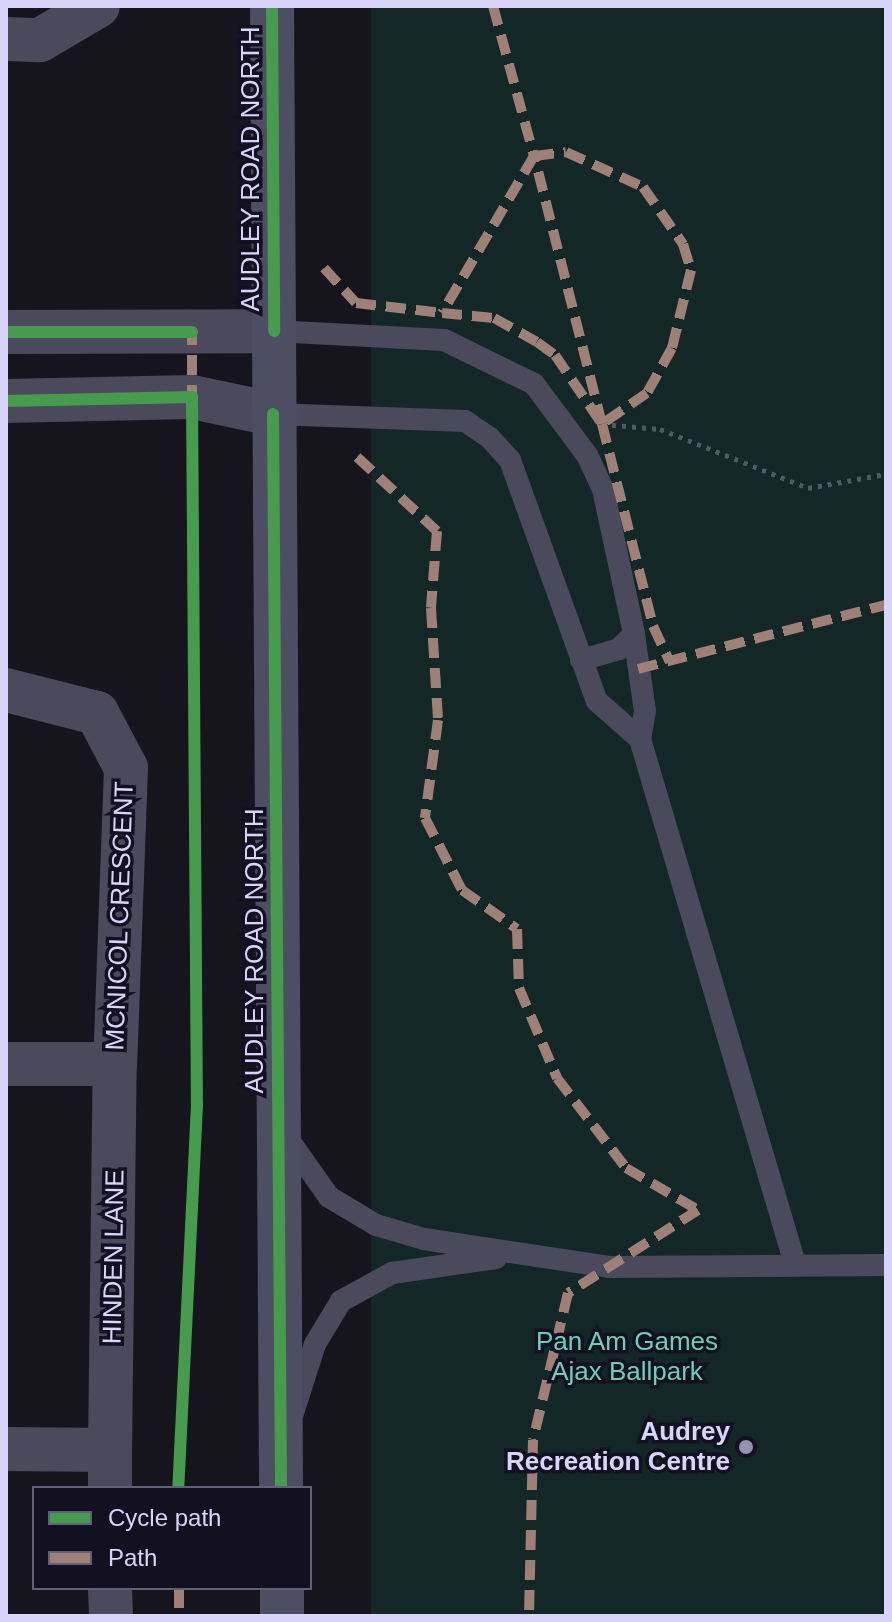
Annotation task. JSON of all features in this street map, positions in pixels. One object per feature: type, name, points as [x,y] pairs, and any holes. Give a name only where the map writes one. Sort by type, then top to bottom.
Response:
[{"type":"street","points":[[6,39],[40,40],[98,6]]},
{"type":"street","name":"AUDLEY ROAD NORTH","points":[[272,6],[281,1470]]},
{"type":"street","points":[[6,332],[274,331]]},
{"type":"street","points":[[6,401],[192,397],[273,414]]},
{"type":"street","name":"MCNICOL CRESCENT","points":[[6,690],[97,713],[126,768],[115,1064],[6,1064]]},
{"type":"street","name":"HINDEN LANE","points":[[110,1469],[115,1064]]},
{"type":"street","points":[[6,1449],[110,1469]]},
{"type":"street","points":[[110,1590],[111,1616]]},
{"type":"street","points":[[282,1590],[282,1616]]},
{"type":"lane","points":[[274,331],[444,340],[534,384],[562,415],[603,489],[634,634],[645,711],[640,739],[795,1264]]},
{"type":"lane","points":[[273,414],[465,421],[490,438],[510,460],[597,701],[640,739]]},
{"type":"lane","points":[[581,660],[619,649],[634,634]]},
{"type":"lane","points":[[279,1125],[329,1197],[376,1225],[517,1255],[609,1267],[886,1265]]},
{"type":"lane","points":[[281,1470],[315,1344],[341,1301],[392,1273],[517,1255]]},
{"type":"path","points":[[602,424],[660,429],[808,488],[886,474]]},
{"type":"green space","name":"Pan Am Games Ajax Ballpark","points":[[371,6],[886,6],[886,1616],[371,1616]]},
{"type":"marked path","points":[[493,6],[534,156],[442,313],[494,318],[537,342],[555,355],[602,424],[653,626],[670,662]]},
{"type":"marked path","points":[[566,152],[643,187],[683,244],[691,270],[672,348],[647,393],[602,424],[534,156],[566,152]]},
{"type":"marked path","points":[[324,268],[356,303],[442,313]]},
{"type":"marked path","points":[[192,332],[192,405]]},
{"type":"marked path","points":[[357,457],[437,531],[431,608],[438,720],[425,818],[462,890],[517,929],[519,988],[557,1078],[626,1168],[698,1210],[568,1293],[533,1440],[529,1616]]},
{"type":"marked path","points":[[638,669],[886,605]]},
{"type":"marked path","points":[[179,1590],[179,1616]]},
{"type":"cycle path","points":[[272,6],[274,331]]},
{"type":"cycle path","points":[[6,332],[192,332]]},
{"type":"cycle path","points":[[6,401],[192,397],[197,1105],[178,1486]]},
{"type":"cycle path","points":[[273,414],[281,1486]]},
{"type":"place","name":"Audrey Recreation Centre","points":[[746,1447]]}]
